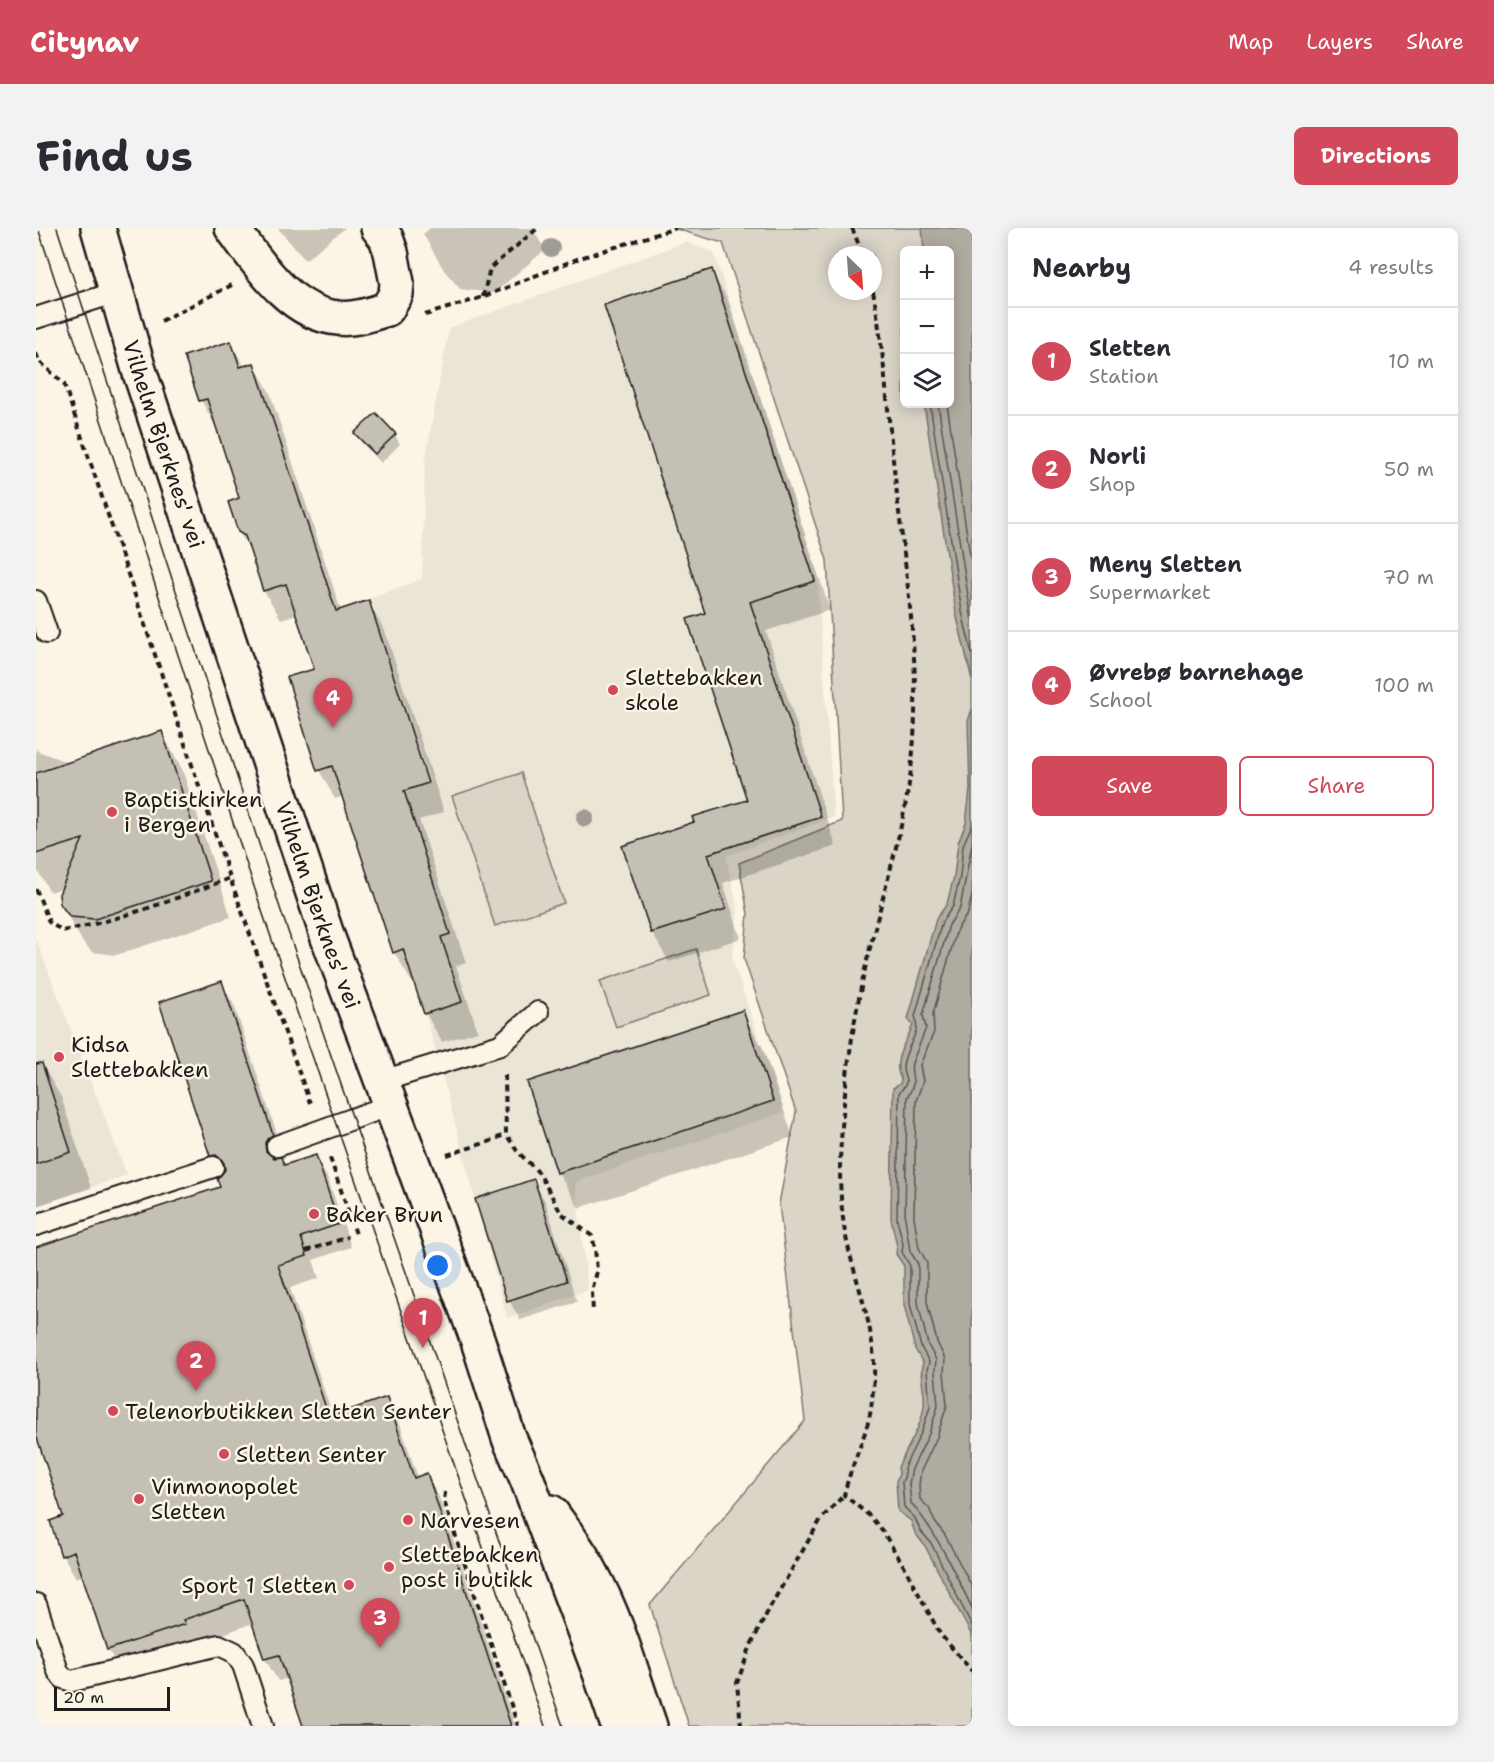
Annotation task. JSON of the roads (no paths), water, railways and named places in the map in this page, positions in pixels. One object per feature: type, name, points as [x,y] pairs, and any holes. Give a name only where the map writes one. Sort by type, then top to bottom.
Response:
[{"type":"main road","name":"Vilhelm Bjerknes' vei","points":[[98,228],[139,370],[328,938],[478,1341],[509,1438],[527,1479],[618,1726]]},
{"type":"main road","points":[[232,228],[263,269],[302,306],[321,316],[340,319],[363,317],[387,309],[396,294],[397,283],[392,252],[386,238],[378,228]]},
{"type":"main road","name":"Vilhelm Bjerknes' vei","points":[[527,1479],[593,1574],[619,1637],[650,1726]]},
{"type":"lane","points":[[36,318],[117,292]]},
{"type":"lane","points":[[36,601],[47,633]]},
{"type":"lane","points":[[282,1145],[320,1132],[386,1093],[500,1045],[538,1012]]},
{"type":"lane","points":[[36,1225],[213,1167]]},
{"type":"lane","points":[[36,1604],[58,1671],[63,1678],[72,1681],[219,1645],[234,1652],[243,1665],[263,1726]]},
{"type":"water","points":[[922,228],[972,228],[972,680],[956,613],[925,408],[954,408],[954,246],[924,246]]},
{"type":"water","points":[[972,709],[972,1636],[925,1546],[915,1533],[911,1521],[898,1511],[896,1481],[899,1474],[898,1467],[917,1429],[923,1413],[924,1400],[921,1373],[923,1363],[915,1349],[904,1305],[904,1266],[896,1254],[897,1246],[891,1219],[893,1088],[900,1084],[899,1058],[913,1025],[908,1019],[936,919],[947,904],[954,876],[958,843],[966,823],[970,789],[968,721]]},
{"type":"tram line","points":[[38,228],[264,917],[545,1726]]},
{"type":"tram line","points":[[57,228],[281,911],[563,1726]]},
{"type":"place","name":"Slettebakken skole","points":[[613,690]]},
{"type":"place","name":"Øvrebø barnehage","points":[[333,728]]},
{"type":"place","name":"Baptistkirken i Bergen","points":[[112,812]]},
{"type":"place","name":"Kidsa Slettebakken","points":[[59,1057]]},
{"type":"place","name":"Baker Brun","points":[[314,1214]]},
{"type":"place","name":"Sletten","points":[[423,1348]]},
{"type":"place","name":"Norli","points":[[196,1391]]},
{"type":"place","name":"Telenorbutikken Sletten Senter","points":[[113,1411]]},
{"type":"place","name":"Sletten Senter","points":[[224,1454]]},
{"type":"place","name":"Vinmonopolet Sletten","points":[[139,1499]]},
{"type":"place","name":"Narvesen","points":[[408,1520]]},
{"type":"place","name":"Slettebakken post i butikk","points":[[389,1567]]},
{"type":"place","name":"Sport 1 Sletten","points":[[349,1585]]},
{"type":"place","name":"Meny Sletten","points":[[380,1648]]}]
